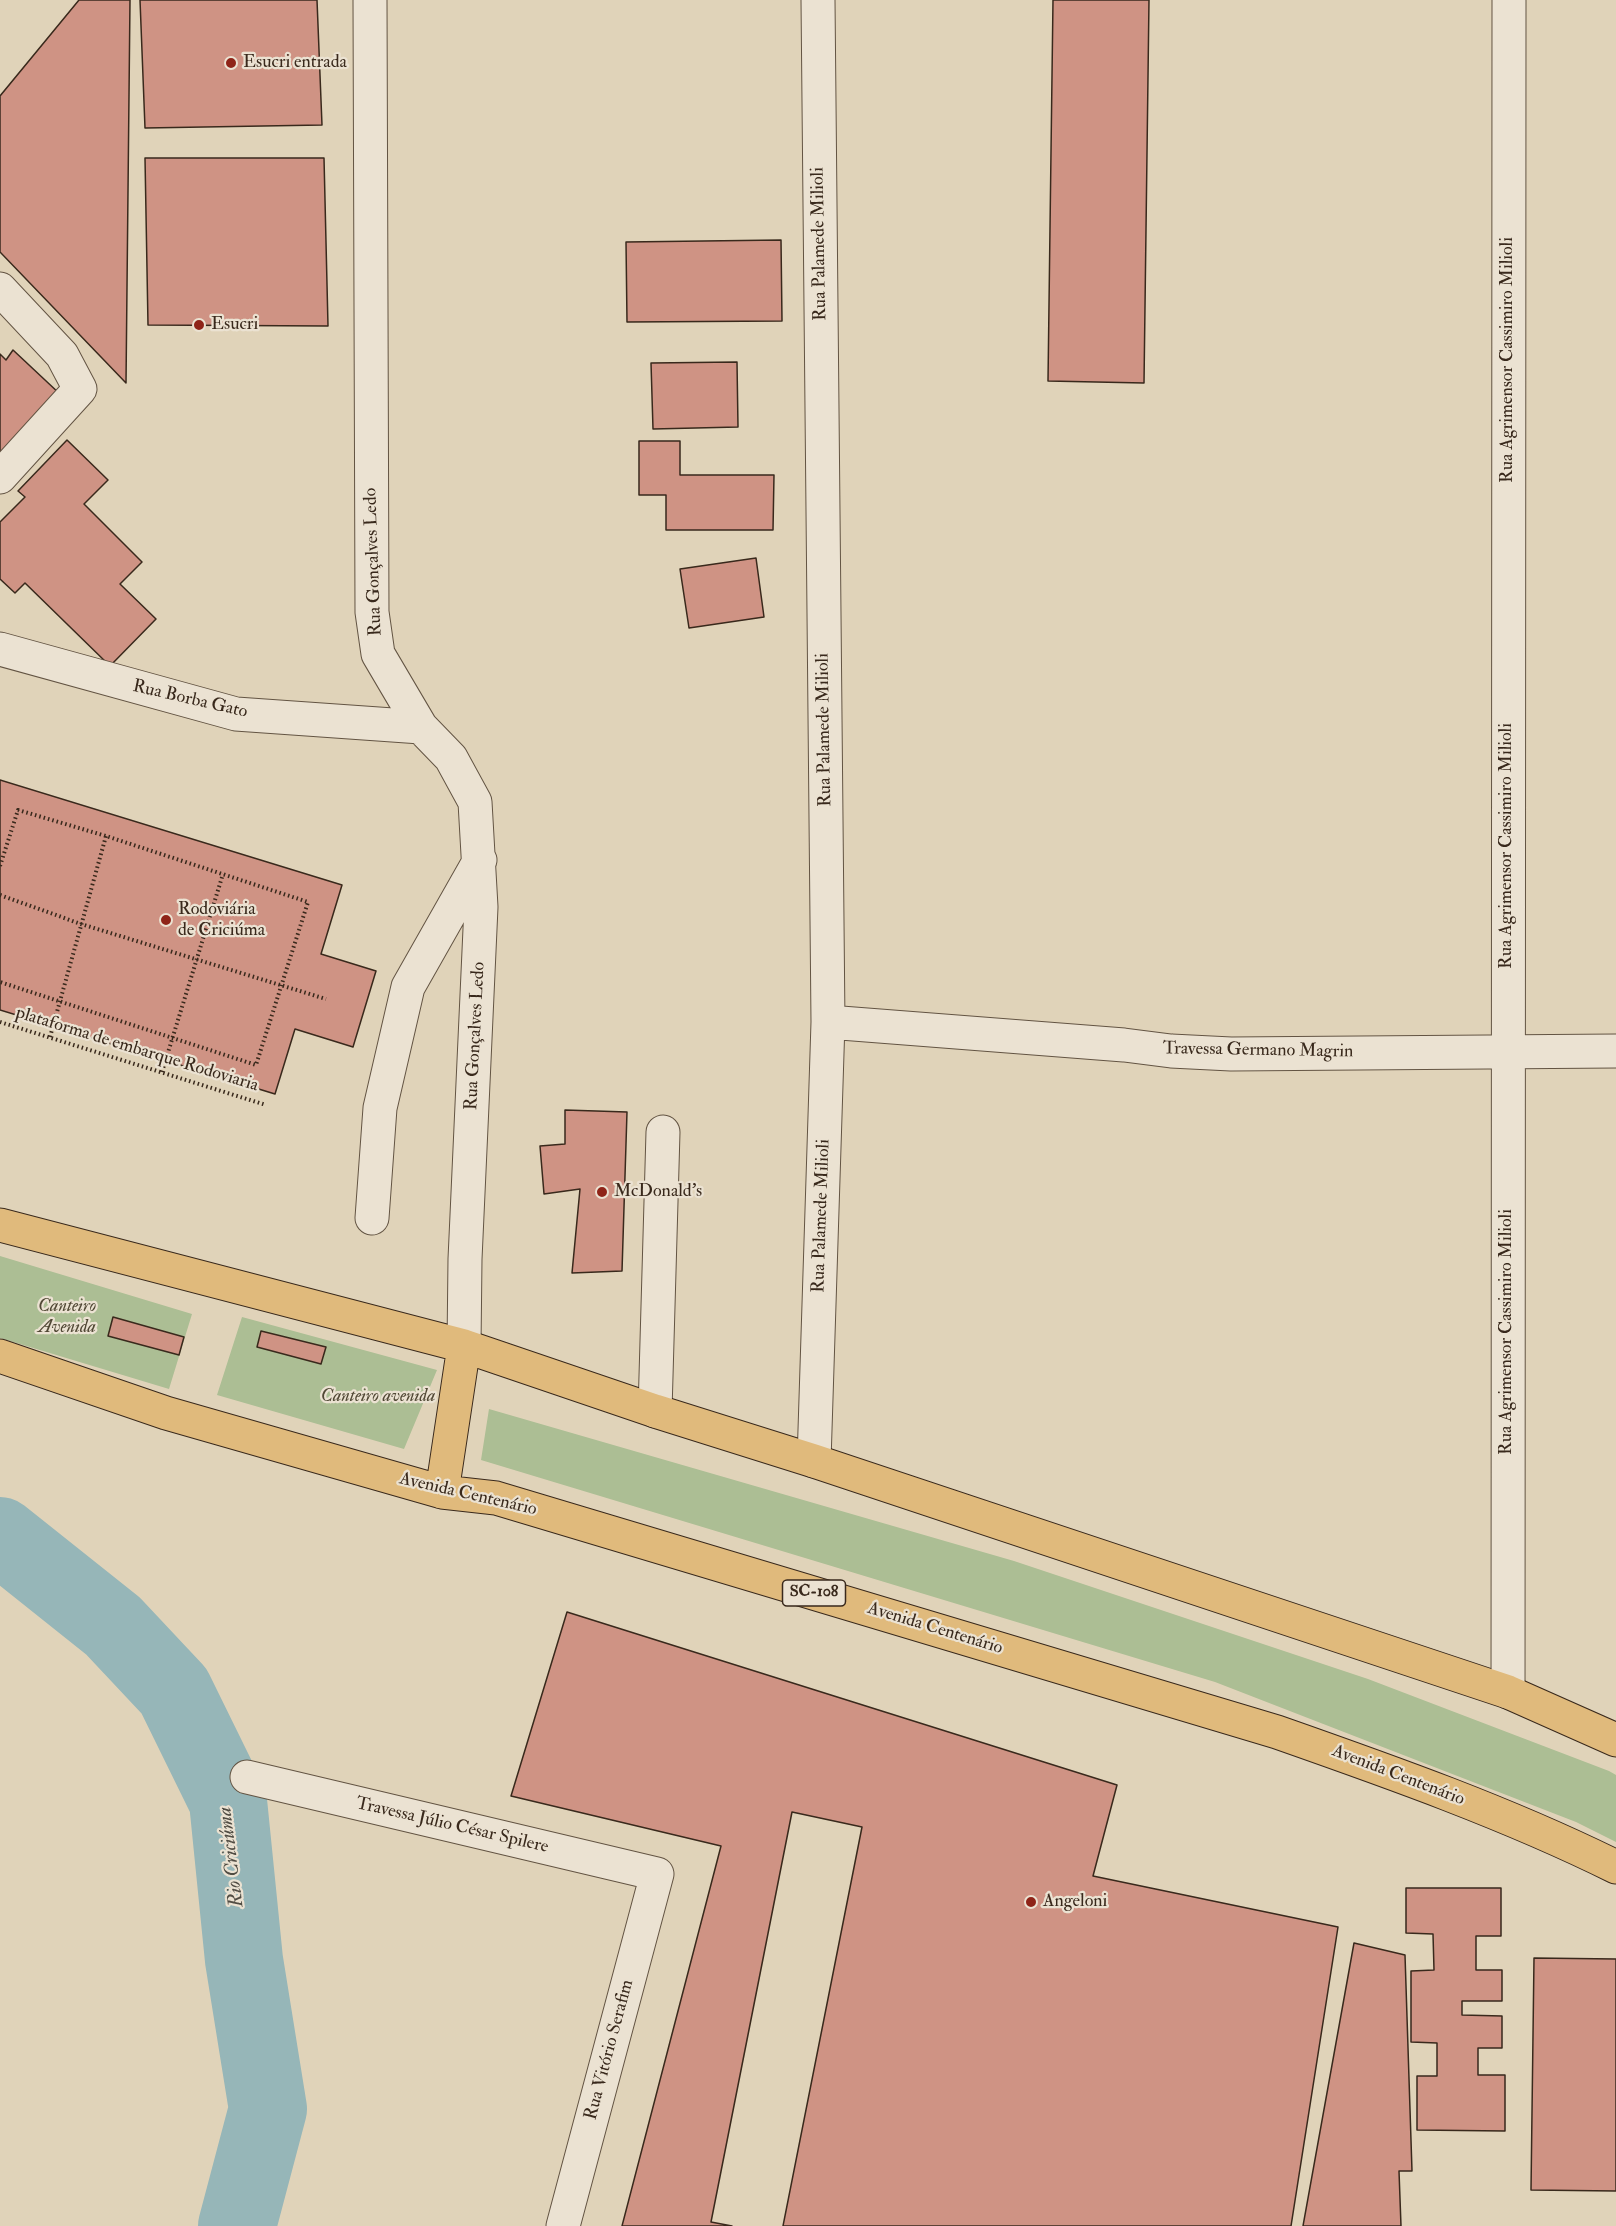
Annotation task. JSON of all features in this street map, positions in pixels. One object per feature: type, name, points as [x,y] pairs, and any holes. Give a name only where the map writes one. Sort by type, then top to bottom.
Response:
[{"type":"main road","points":[[0,1225],[464,1346],[1508,1692],[1616,1740]]},
{"type":"main road","points":[[442,1492],[464,1346]]},
{"type":"main road","name":"Avenida Centenário","points":[[0,1356],[166,1413],[442,1492],[496,1498],[1277,1731],[1488,1810],[1616,1867]]},
{"type":"street","name":"Rua Gonçalves Ledo","points":[[370,0],[372,612],[378,654],[421,727],[451,758],[475,802],[480,860],[481,908],[466,1247],[464,1346]]},
{"type":"street","name":"Rua Palamede Milioli","points":[[814,1461],[828,1022],[818,0]]},
{"type":"street","name":"Rua Agrimensor Cassimiro Milioli","points":[[1508,1692],[1509,0]]},
{"type":"street","points":[[0,289],[62,355],[80,389],[0,477]]},
{"type":"street","name":"Rua Borba Gato","points":[[0,649],[236,714],[421,727]]},
{"type":"street","points":[[372,1218],[380,1108],[408,987],[480,860]]},
{"type":"street","name":"Travessa Germano Magrin","points":[[828,1022],[1221,1054],[1616,1051]]},
{"type":"street","points":[[655,1411],[663,1132]]},
{"type":"street","name":"Travessa Júlio César Spilere","points":[[247,1777],[657,1874]]},
{"type":"street","name":"Rua Vitório Serafim","points":[[563,2226],[657,1874]]},
{"type":"path","points":[[0,866],[18,810],[106,836],[308,902],[256,1065],[0,982]]},
{"type":"path","points":[[50,1037],[106,836]]},
{"type":"path","points":[[162,1072],[223,874]]},
{"type":"path","points":[[0,895],[81,924],[326,999]]},
{"type":"path","name":"plataforma de embarque Rodoviaria","points":[[0,1022],[266,1104]]},
{"type":"green space","name":"Canteiro Avenida","points":[[0,1256],[192,1314],[169,1389],[0,1338]]},
{"type":"green space","name":"Canteiro avenida","points":[[242,1317],[437,1370],[404,1449],[217,1395]]},
{"type":"green space","name":"Canteiro Avenida","points":[[489,1409],[1014,1561],[1368,1679],[1609,1771],[1616,1775],[1616,1842],[1576,1822],[1215,1682],[481,1460]]},
{"type":"building","points":[[79,0],[130,0],[126,383],[0,252],[0,96]]},
{"type":"building","name":"Esucri entrada","points":[[140,0],[317,0],[322,125],[145,128]]},
{"type":"building","points":[[1053,0],[1149,0],[1144,383],[1048,381]]},
{"type":"building","name":"Esucri","points":[[145,158],[324,158],[328,326],[148,325]]},
{"type":"building","points":[[781,240],[782,321],[627,322],[626,242]]},
{"type":"building","points":[[13,350],[61,395],[0,460],[0,354],[6,360]]},
{"type":"building","points":[[737,362],[738,427],[653,429],[651,363]]},
{"type":"building","points":[[67,440],[108,480],[84,504],[142,562],[120,584],[156,619],[110,666],[25,583],[15,593],[0,579],[0,522],[25,497],[18,491]]},
{"type":"building","points":[[639,441],[680,441],[680,475],[774,475],[773,530],[666,530],[666,495],[639,495]]},
{"type":"building","points":[[756,558],[764,617],[689,628],[680,569]]},
{"type":"building","name":"Rodoviária de Criciúma","points":[[0,780],[342,885],[321,954],[376,971],[353,1047],[295,1029],[275,1094],[0,1010]]},
{"type":"building","name":"McDonald's","points":[[565,1110],[627,1112],[622,1271],[572,1273],[580,1189],[544,1194],[540,1146],[565,1144]]},
{"type":"building","points":[[113,1317],[184,1337],[179,1355],[108,1336]]},
{"type":"building","points":[[261,1331],[326,1347],[321,1364],[257,1347]]},
{"type":"building","name":"Angeloni","points":[[567,1612],[1117,1785],[1093,1876],[1338,1927],[1291,2226],[783,2226],[862,1827],[792,1812],[711,2222],[732,2226],[622,2226],[721,1846],[511,1796]]},
{"type":"building","points":[[1406,1888],[1501,1888],[1501,1936],[1476,1936],[1476,1970],[1502,1970],[1502,2001],[1462,2001],[1462,2015],[1502,2016],[1502,2048],[1478,2048],[1478,2075],[1505,2075],[1505,2131],[1417,2130],[1417,2076],[1437,2076],[1437,2043],[1411,2042],[1411,1971],[1434,1970],[1433,1934],[1406,1933]]},
{"type":"building","points":[[1354,1943],[1405,1955],[1412,2171],[1399,2171],[1401,2226],[1303,2226]]},
{"type":"building","points":[[1534,1958],[1616,1959],[1616,2191],[1531,2190]]},
{"type":"waterway","name":"Rio Criciúma","points":[[0,1536],[113,1626],[174,1691],[228,1801],[244,1960],[268,2109],[237,2226]]},
{"type":"place","name":"Esucri entrada","points":[[231,63]]},
{"type":"place","name":"Esucri","points":[[199,325]]},
{"type":"place","name":"Rodoviária de Criciúma","points":[[166,920]]},
{"type":"place","name":"McDonald's","points":[[602,1192]]},
{"type":"place","name":"Angeloni","points":[[1031,1902]]}]
